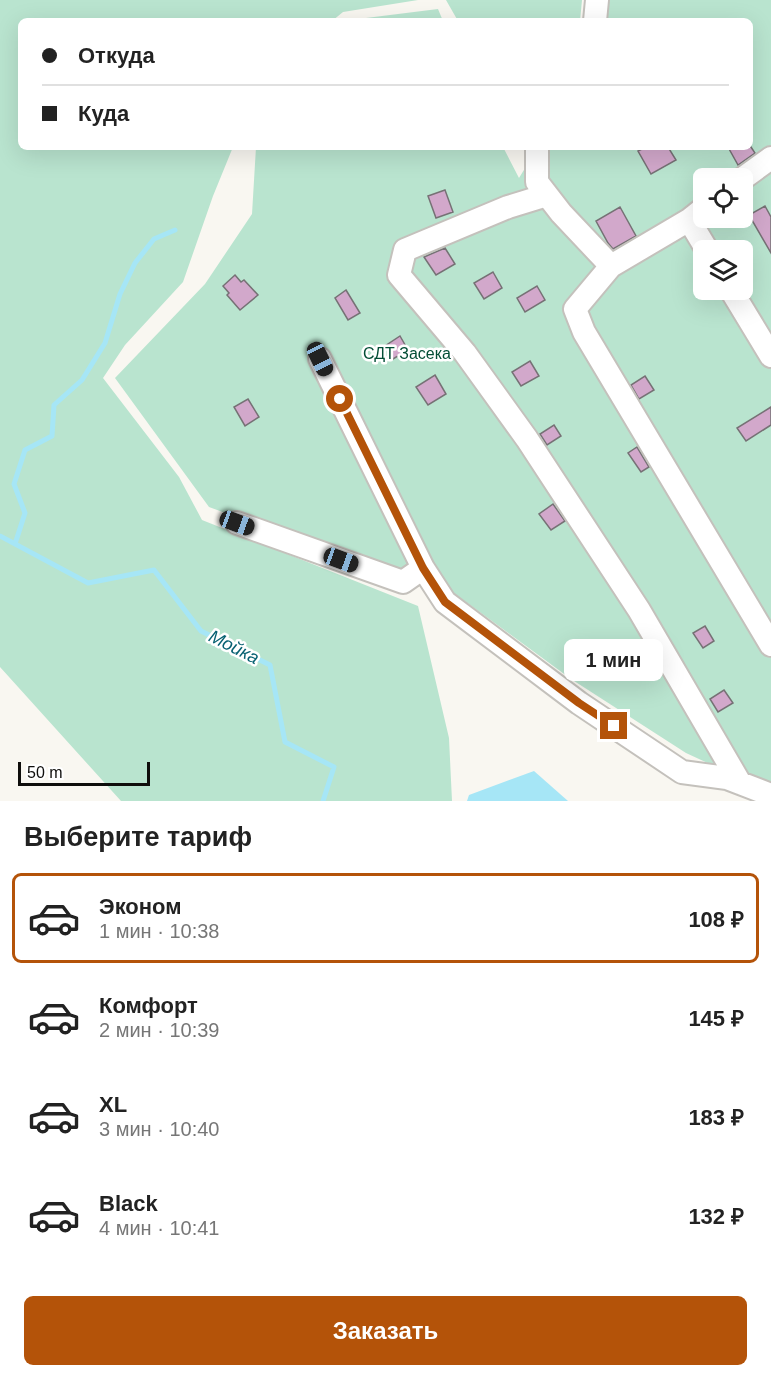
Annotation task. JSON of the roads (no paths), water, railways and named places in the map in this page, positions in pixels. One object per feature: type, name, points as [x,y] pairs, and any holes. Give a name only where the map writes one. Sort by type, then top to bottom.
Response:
[{"type":"lane","points":[[596,18],[597,0]]},
{"type":"lane","points":[[537,150],[537,182],[561,213],[611,266]]},
{"type":"lane","points":[[753,171],[771,158]]},
{"type":"lane","points":[[548,195],[508,207],[405,250],[399,275],[465,353],[527,440],[639,610],[740,783]]},
{"type":"lane","points":[[693,216],[611,266],[575,309],[584,332],[771,645]]},
{"type":"lane","points":[[737,300],[771,356]]},
{"type":"lane","points":[[320,359],[423,568],[445,602],[579,703],[682,772],[727,778],[771,795]]},
{"type":"lane","points":[[237,523],[403,582],[423,568]]},
{"type":"water","points":[[534,771],[568,801],[467,801],[469,795]]},
{"type":"waterway","points":[[15,544],[25,513],[14,484],[25,450],[52,436],[54,405],[82,380],[105,343],[120,294],[135,263],[154,239],[175,230]]},
{"type":"waterway","name":"Мойка","points":[[0,536],[88,583],[154,570],[201,631],[270,665],[285,742],[334,767],[323,801]]},
{"type":"park label","name":"СДТ Засека","points":[[407,353]]}]
